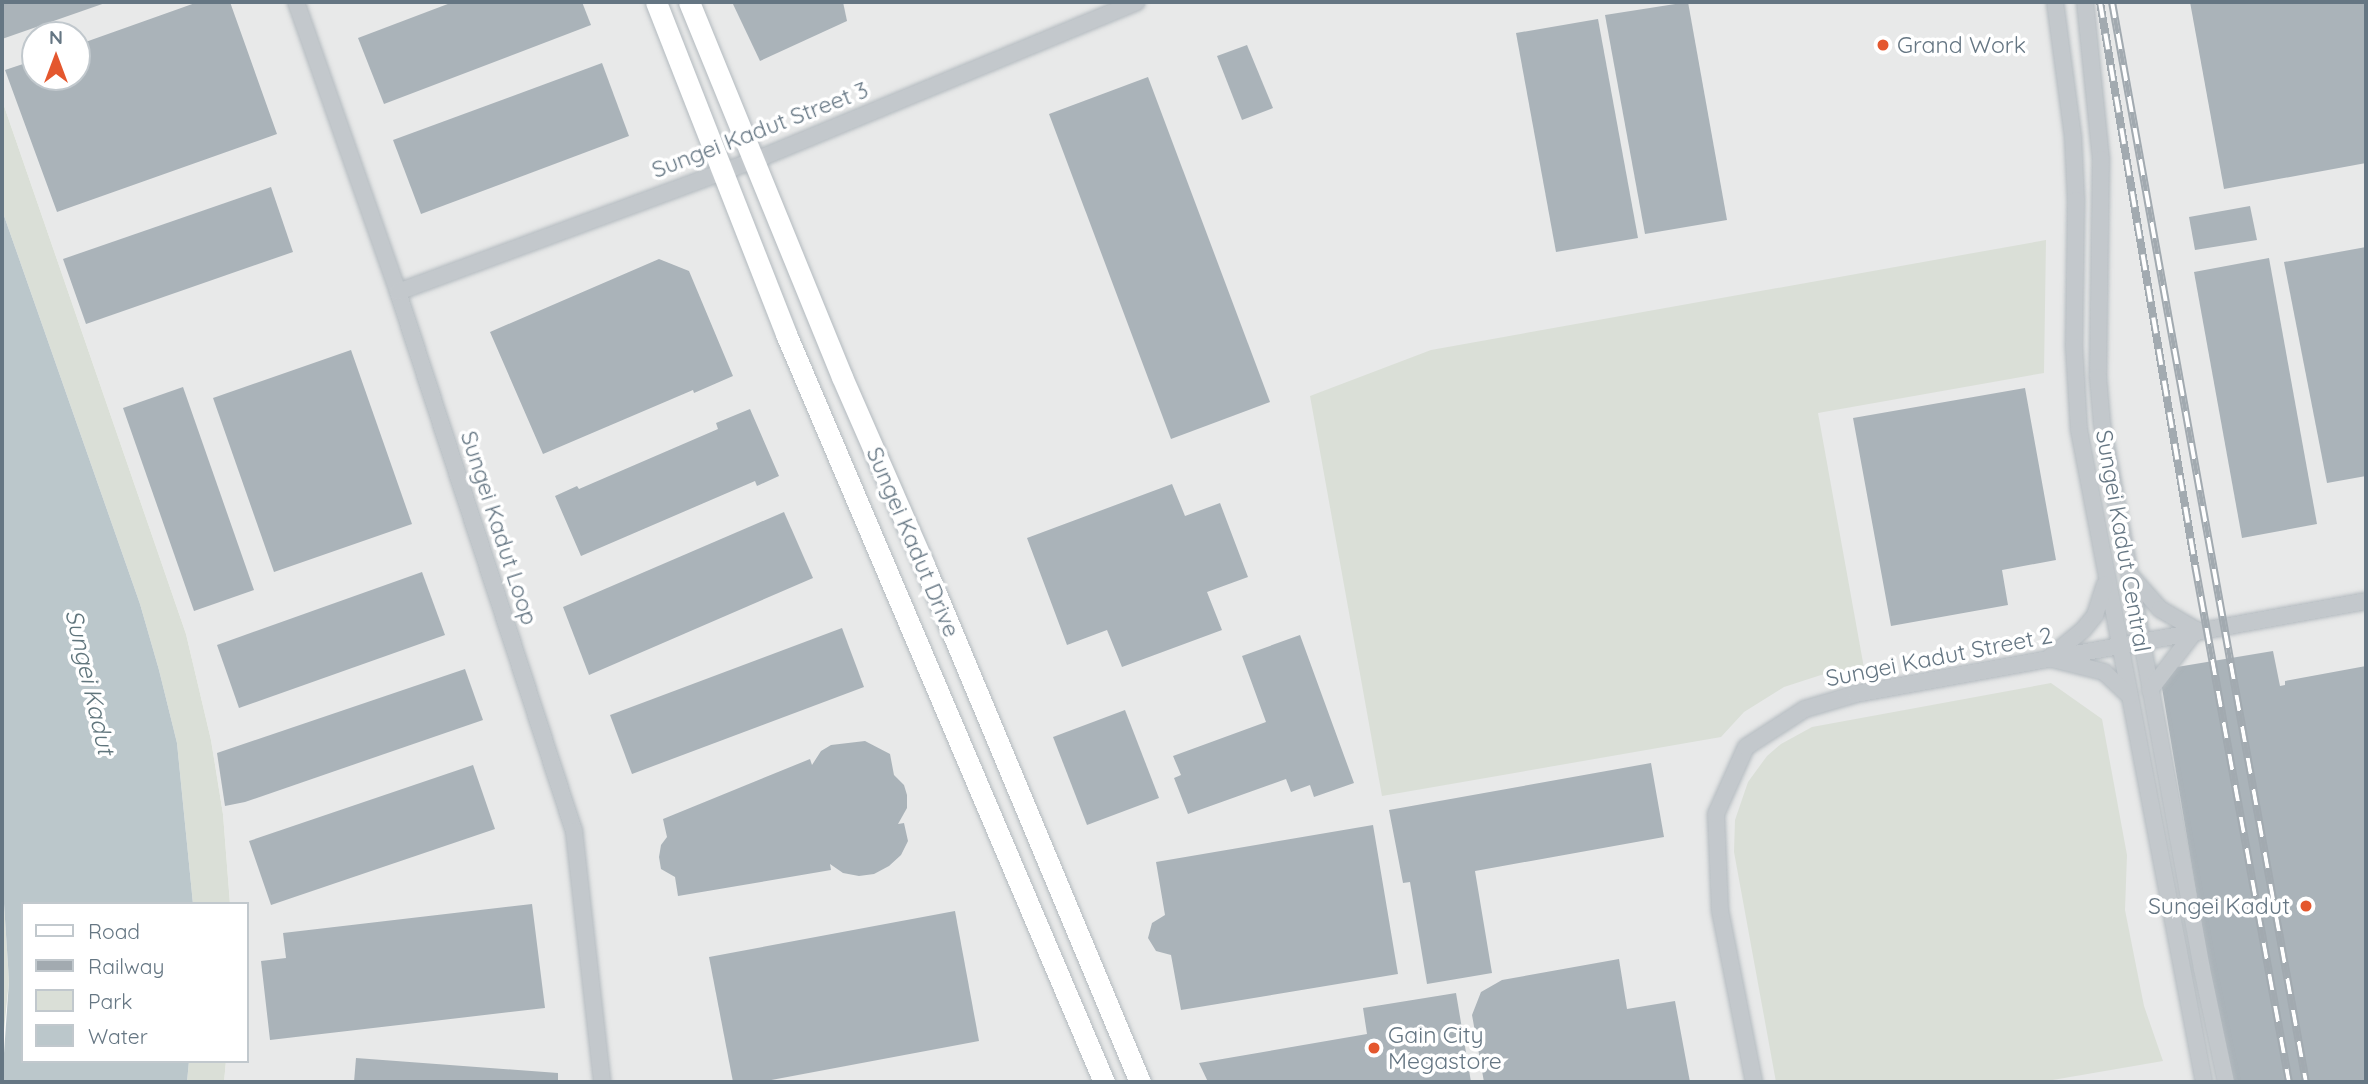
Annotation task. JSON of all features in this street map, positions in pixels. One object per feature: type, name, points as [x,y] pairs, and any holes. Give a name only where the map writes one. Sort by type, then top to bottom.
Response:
[{"type":"main road","name":"Sungei Kadut Drive","points":[[656,2],[807,384],[1104,1082]]},
{"type":"main road","name":"Sungei Kadut Drive","points":[[689,2],[752,161],[1140,1082]]},
{"type":"street","name":"Sungei Kadut Loop","points":[[296,2],[398,292],[575,831],[602,1082]]},
{"type":"street","name":"Sungei Kadut Street 3","points":[[398,292],[752,161],[1136,2]]},
{"type":"street","name":"Sungei Kadut Central","points":[[2055,2],[2074,162],[2074,347],[2079,430],[2105,583],[2130,695],[2204,1082]]},
{"type":"street","name":"Sungei Kadut Central","points":[[2085,2],[2101,159],[2100,401],[2140,640],[2227,1082]]},
{"type":"street","points":[[2130,575],[2160,609],[2196,630],[2150,690]]},
{"type":"street","points":[[2048,658],[2095,615],[2105,583]]},
{"type":"street","name":"Sungei Kadut Street 2","points":[[1754,1082],[1720,910],[1716,814],[1746,747],[1805,709],[1856,694],[2118,644],[2366,601]]},
{"type":"street","points":[[2048,658],[2104,672],[2130,695]]},
{"type":"shaded area","points":[[2,2],[2366,2],[2366,1082],[224,1082],[226,1063],[248,1063],[248,902],[230,902],[223,814],[211,740],[186,634],[2,100]]},
{"type":"green space","points":[[2,100],[186,634],[211,740],[223,814],[230,902],[193,902],[177,743],[159,670],[140,604],[2,210]]},
{"type":"green space","points":[[2046,240],[2044,373],[1818,413],[1864,668],[1821,675],[1784,687],[1744,712],[1721,737],[1382,796],[1310,396],[1431,350]]},
{"type":"green space","points":[[2051,683],[2102,719],[2127,855],[2125,910],[2144,1006],[2163,1061],[2041,1082],[1776,1082],[1734,852],[1735,820],[1748,782],[1767,756],[1781,744],[1812,727]]},
{"type":"green space","points":[[2,873],[9,981],[2,1050]]},
{"type":"green space","points":[[189,1063],[226,1063],[224,1082],[187,1082]]},
{"type":"water","points":[[2,210],[140,604],[159,670],[177,743],[193,902],[21,902],[21,1063],[189,1063],[187,1082],[2,1082],[9,981],[2,873]]},
{"type":"building","points":[[2,2],[108,2],[54,21],[21,21],[21,32],[2,39]]},
{"type":"building","points":[[198,2],[230,2],[277,134],[57,212],[5,70],[21,65],[21,91],[91,91],[91,40]]},
{"type":"building","points":[[453,2],[582,2],[591,25],[384,104],[358,38]]},
{"type":"building","points":[[732,2],[843,2],[847,21],[760,61]]},
{"type":"building","points":[[1688,2],[1727,220],[1645,234],[1605,15]]},
{"type":"building","points":[[2190,2],[2366,2],[2366,163],[2224,189]]},
{"type":"building","points":[[1598,19],[1638,238],[1556,252],[1516,33]]},
{"type":"building","points":[[1247,45],[1273,108],[1242,120],[1217,56]]},
{"type":"building","points":[[602,63],[629,136],[421,214],[393,140]]},
{"type":"building","points":[[1148,77],[1270,402],[1171,439],[1049,114]]},
{"type":"building","points":[[271,187],[293,252],[86,324],[63,259]]},
{"type":"building","points":[[2250,206],[2257,240],[2195,250],[2189,217]]},
{"type":"building","points":[[2366,247],[2366,476],[2327,483],[2284,262]]},
{"type":"building","points":[[2269,258],[2317,524],[2242,538],[2194,272]]},
{"type":"building","points":[[659,259],[689,271],[733,376],[694,393],[693,390],[543,454],[490,332]]},
{"type":"building","points":[[351,350],[412,524],[274,572],[213,398]]},
{"type":"building","points":[[183,387],[254,590],[194,611],[123,408]]},
{"type":"building","points":[[2025,388],[2056,560],[2002,570],[2008,605],[1891,626],[1853,418]]},
{"type":"building","points":[[750,409],[779,476],[757,486],[755,481],[581,556],[555,496],[577,486],[579,489],[718,429],[716,423]]},
{"type":"building","points":[[1172,484],[1185,516],[1220,503],[1248,577],[1207,592],[1222,630],[1122,667],[1107,630],[1067,645],[1027,538]]},
{"type":"building","points":[[784,512],[813,578],[589,675],[563,607]]},
{"type":"building","points":[[422,572],[445,635],[239,708],[217,645]]},
{"type":"building","points":[[842,628],[864,687],[632,774],[610,715]]},
{"type":"building","points":[[1300,635],[1354,783],[1314,797],[1310,785],[1291,792],[1286,779],[1188,814],[1174,778],[1181,775],[1173,756],[1266,722],[1242,656]]},
{"type":"building","points":[[2273,651],[2280,686],[2285,685],[2285,681],[2366,666],[2366,1082],[2228,1082],[2159,670]]},
{"type":"building","points":[[465,669],[483,720],[245,802],[225,806],[217,753]]},
{"type":"building","points":[[1125,710],[1159,798],[1087,825],[1053,737]]},
{"type":"building","points":[[865,741],[890,754],[894,775],[904,785],[907,795],[907,808],[898,824],[904,823],[908,841],[901,855],[889,866],[874,874],[859,876],[843,873],[830,864],[831,870],[678,896],[675,877],[661,869],[661,845],[667,837],[663,819],[810,759],[812,765],[821,751],[831,745]]},
{"type":"building","points":[[1651,763],[1664,837],[1475,871],[1492,973],[1427,984],[1410,882],[1403,883],[1389,810]]},
{"type":"building","points":[[473,765],[495,829],[271,905],[249,841]]},
{"type":"building","points":[[1373,825],[1398,974],[1181,1010],[1171,955],[1156,951],[1148,938],[1152,923],[1165,915],[1156,862]]},
{"type":"building","points":[[532,904],[545,1008],[270,1040],[261,961],[286,958],[283,933]]},
{"type":"building","points":[[955,911],[979,1041],[760,1082],[733,1082],[709,957]]},
{"type":"building","points":[[1619,959],[1627,1009],[1675,1001],[1690,1082],[1484,1082],[1472,1015],[1481,992],[1502,980]]},
{"type":"building","name":"Gain City Megastore","points":[[1456,993],[1471,1082],[1208,1082],[1199,1063],[1367,1034],[1363,1008]]},
{"type":"building","points":[[356,1058],[558,1073],[558,1082],[354,1082]]},
{"type":"railway","points":[[2100,2],[2195,565],[2289,1082]]},
{"type":"railway","points":[[2112,2],[2306,1082]]},
{"type":"place","name":"Grand Work","points":[[1883,45]]},
{"type":"place","name":"Sungei Kadut","points":[[2306,906]]},
{"type":"place","name":"Gain City Megastore","points":[[1374,1048]]}]
